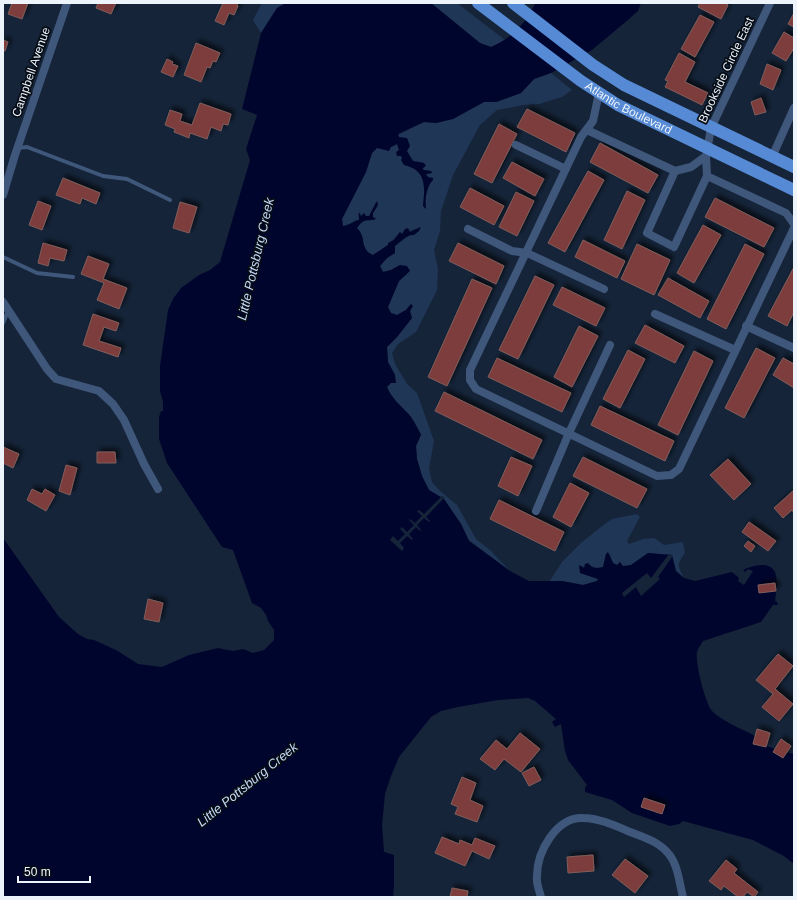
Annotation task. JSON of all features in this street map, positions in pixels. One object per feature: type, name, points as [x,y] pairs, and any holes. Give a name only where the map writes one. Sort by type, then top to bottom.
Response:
[{"type":"main road","name":"Atlantic Boulevard","points":[[478,3],[581,81],[618,105],[706,152],[794,190]]},
{"type":"main road","name":"Atlantic Boulevard","points":[[512,3],[593,65],[624,85],[794,167]]},
{"type":"street","name":"Campbell Avenue","points":[[3,195],[17,148],[67,3]]},
{"type":"street","name":"Brookside Circle East","points":[[707,176],[706,152],[711,128],[770,3]]},
{"type":"street","points":[[599,93],[593,121],[581,137],[470,370],[470,380],[476,389],[657,476],[671,475],[679,470],[746,326],[794,228]]},
{"type":"street","points":[[772,157],[794,108]]},
{"type":"street","points":[[587,130],[675,171],[691,167],[706,152]]},
{"type":"street","points":[[516,145],[566,169]]},
{"type":"street","points":[[675,171],[647,233],[674,246],[707,176],[786,213],[794,224]]},
{"type":"street","points":[[468,229],[512,251],[527,253],[604,289]]},
{"type":"street","points":[[3,302],[47,369],[56,379],[99,391],[113,404],[124,420],[144,464],[158,490]]},
{"type":"street","points":[[655,314],[735,350]]},
{"type":"street","points":[[746,326],[794,348]]},
{"type":"street","points":[[536,511],[569,433],[610,345]]},
{"type":"street","points":[[541,897],[536,877],[538,863],[545,844],[552,835],[569,820],[583,818],[596,820],[618,827],[658,844],[672,859],[683,897]]},
{"type":"lane","points":[[17,148],[27,147],[103,176],[127,179],[170,200]]},
{"type":"lane","points":[[3,257],[38,272],[73,277]]},
{"type":"lane","points":[[3,323],[8,311]]},
{"type":"shaded area","points":[[262,3],[286,3],[277,8],[261,33],[253,20]]},
{"type":"shaded area","points":[[431,3],[457,3],[505,40],[491,47],[480,43]]},
{"type":"shaded area","points":[[551,73],[572,90],[562,97],[539,104],[523,105],[497,110],[480,125],[453,175],[441,211],[440,231],[434,250],[438,269],[437,290],[416,332],[398,344],[392,353],[395,364],[407,384],[417,393],[434,441],[429,469],[432,482],[457,505],[476,539],[490,550],[510,571],[469,540],[461,524],[444,499],[429,490],[422,476],[417,459],[416,446],[421,434],[411,417],[395,400],[387,387],[391,383],[395,383],[395,375],[388,362],[387,347],[412,318],[410,311],[411,304],[406,310],[397,315],[391,313],[388,307],[399,281],[407,274],[400,265],[383,272],[380,266],[387,258],[395,253],[395,246],[420,227],[402,234],[400,232],[388,245],[373,255],[367,252],[363,243],[363,238],[357,228],[364,221],[376,219],[373,217],[373,213],[378,205],[376,202],[369,216],[361,216],[360,213],[358,214],[359,220],[356,220],[352,224],[343,226],[342,219],[366,172],[372,153],[377,148],[391,147],[397,144],[404,165],[412,167],[421,175],[424,186],[423,206],[429,185],[426,174],[432,173],[431,171],[424,170],[424,163],[413,161],[398,135],[424,122],[436,123],[453,119],[484,102],[496,102],[521,93],[534,79]]},
{"type":"shaded area","points":[[637,514],[640,517],[627,541],[629,544],[643,539],[654,538],[664,545],[683,542],[685,553],[679,562],[679,565],[684,578],[676,571],[671,555],[648,553],[631,565],[623,567],[620,562],[617,565],[613,563],[610,555],[606,554],[603,567],[591,568],[579,565],[581,573],[598,579],[597,581],[583,585],[562,581],[549,582],[562,562],[581,543],[601,527],[612,519]]},
{"type":"water","name":"Little Pottsburg Creek","points":[[286,3],[431,3],[480,43],[491,47],[498,44],[517,30],[528,17],[535,3],[641,3],[638,11],[592,50],[551,73],[534,79],[521,93],[496,102],[484,102],[453,119],[436,123],[424,122],[398,134],[399,137],[407,138],[410,146],[407,151],[413,161],[424,163],[426,166],[423,170],[431,171],[432,173],[426,174],[428,177],[433,178],[433,180],[426,193],[426,209],[423,206],[424,186],[421,175],[412,167],[404,165],[401,160],[401,156],[397,156],[396,152],[399,150],[397,144],[391,147],[389,151],[377,148],[372,153],[366,172],[342,219],[343,226],[359,220],[359,212],[361,216],[364,213],[366,216],[369,216],[377,201],[378,205],[373,213],[373,217],[376,219],[364,221],[357,228],[362,235],[366,250],[373,255],[394,240],[400,232],[402,234],[405,229],[408,228],[410,232],[421,227],[414,235],[401,240],[395,246],[395,253],[387,258],[380,266],[383,272],[400,265],[407,266],[410,271],[399,281],[388,307],[391,313],[397,315],[406,310],[411,304],[413,306],[410,311],[412,318],[387,347],[388,362],[395,375],[396,383],[391,383],[387,387],[395,400],[411,417],[421,435],[416,446],[417,459],[422,476],[429,490],[444,499],[461,524],[469,541],[510,571],[529,581],[562,581],[583,585],[597,581],[598,579],[580,573],[579,565],[584,568],[585,564],[588,563],[594,568],[603,567],[606,554],[608,552],[613,563],[617,565],[620,562],[623,566],[631,565],[648,553],[672,555],[676,571],[684,578],[695,581],[732,572],[739,578],[738,581],[744,585],[753,571],[748,569],[745,572],[743,570],[746,568],[764,565],[769,566],[775,572],[777,583],[775,601],[778,605],[773,605],[761,622],[703,641],[697,651],[697,657],[699,673],[706,700],[709,707],[716,715],[755,736],[767,746],[794,754],[794,864],[784,856],[753,840],[683,821],[679,824],[670,826],[632,813],[612,800],[585,792],[585,787],[587,785],[568,760],[565,751],[561,724],[555,727],[552,722],[556,719],[535,701],[528,698],[498,700],[441,711],[431,717],[399,757],[385,794],[382,825],[384,852],[394,855],[393,897],[3,897],[3,538],[59,617],[78,634],[116,650],[138,664],[162,667],[189,655],[218,648],[233,651],[243,649],[253,653],[264,650],[274,640],[274,630],[266,615],[261,608],[252,603],[233,550],[222,547],[167,463],[159,439],[159,417],[161,411],[163,411],[163,402],[160,391],[160,366],[168,310],[173,299],[181,288],[220,262],[250,160],[246,149],[257,115],[242,109],[261,33],[277,8]]},
{"type":"pier","points":[[442,496],[445,497],[426,517],[430,521],[429,522],[424,518],[417,525],[421,530],[420,531],[416,527],[409,534],[413,539],[412,540],[407,536],[400,543],[404,548],[402,551],[390,540],[393,536],[398,541],[405,534],[400,529],[402,527],[407,532],[414,525],[409,520],[410,519],[415,523],[422,516],[417,511],[419,510],[424,514]]},
{"type":"pier","points":[[669,554],[672,555],[672,557],[658,577],[660,579],[641,596],[636,587],[624,597],[622,593],[647,573],[651,578]]},
{"type":"building","points":[[12,3],[28,3],[22,19],[8,14]]},
{"type":"building","points":[[98,3],[116,3],[111,14],[96,8]]},
{"type":"building","points":[[223,3],[238,3],[234,15],[229,13],[224,25],[215,21]]},
{"type":"building","points":[[700,3],[724,3],[728,5],[721,19],[698,7]]},
{"type":"building","points":[[794,13],[794,27],[788,24]]},
{"type":"building","points":[[700,15],[714,22],[695,57],[681,49]]},
{"type":"building","points":[[784,32],[794,38],[794,48],[786,61],[772,53]]},
{"type":"building","points":[[3,40],[8,42],[5,51],[3,51]]},
{"type":"building","points":[[196,43],[220,53],[216,62],[213,61],[210,68],[207,67],[201,82],[184,75]]},
{"type":"building","points":[[679,53],[695,62],[685,82],[708,93],[702,105],[665,87],[668,81],[665,80]]},
{"type":"building","points":[[167,59],[173,62],[172,64],[178,66],[173,77],[161,72]]},
{"type":"building","points":[[767,64],[781,70],[773,90],[760,84]]},
{"type":"building","points":[[761,98],[766,112],[755,115],[751,102]]},
{"type":"building","points":[[200,103],[231,114],[228,125],[223,124],[221,131],[211,127],[207,139],[190,133],[189,138],[174,132],[175,129],[165,125],[170,110],[182,114],[180,121],[192,125]]},
{"type":"building","points":[[527,109],[575,133],[566,152],[517,127]]},
{"type":"building","points":[[499,124],[517,134],[492,183],[474,174]]},
{"type":"building","points":[[600,143],[658,175],[648,193],[590,162]]},
{"type":"building","points":[[512,162],[544,179],[535,196],[503,178]]},
{"type":"building","points":[[588,171],[604,180],[565,252],[548,243]]},
{"type":"building","points":[[63,178],[100,193],[96,204],[82,198],[80,204],[56,195]]},
{"type":"building","points":[[470,188],[504,206],[494,225],[460,207]]},
{"type":"building","points":[[627,191],[645,200],[622,249],[604,240]]},
{"type":"building","points":[[516,192],[534,201],[517,236],[499,227]]},
{"type":"building","points":[[715,198],[774,228],[764,247],[705,217]]},
{"type":"building","points":[[38,201],[51,206],[42,230],[29,225]]},
{"type":"building","points":[[180,202],[197,207],[189,233],[173,228]]},
{"type":"building","points":[[703,225],[721,235],[694,283],[677,273]]},
{"type":"building","points":[[583,240],[625,261],[617,278],[575,257]]},
{"type":"building","points":[[43,243],[67,250],[64,261],[50,258],[48,266],[38,263]]},
{"type":"building","points":[[458,243],[504,266],[496,284],[449,261]]},
{"type":"building","points":[[637,244],[670,260],[654,295],[621,279]]},
{"type":"building","points":[[745,244],[764,254],[726,329],[707,319]]},
{"type":"building","points":[[88,256],[109,264],[103,279],[127,288],[119,309],[97,300],[104,283],[81,274]]},
{"type":"building","points":[[794,267],[794,312],[787,326],[768,316]]},
{"type":"building","points":[[535,276],[554,285],[518,359],[499,350]]},
{"type":"building","points":[[668,278],[709,301],[700,318],[658,295]]},
{"type":"building","points":[[472,279],[492,288],[447,386],[428,377]]},
{"type":"building","points":[[562,287],[605,308],[596,326],[553,305]]},
{"type":"building","points":[[93,314],[119,323],[116,331],[104,327],[99,341],[121,348],[118,357],[83,345]]},
{"type":"building","points":[[645,325],[684,346],[675,363],[635,343]]},
{"type":"building","points":[[579,326],[598,336],[572,387],[554,377]]},
{"type":"building","points":[[756,348],[775,358],[744,418],[725,408]]},
{"type":"building","points":[[628,350],[645,359],[620,408],[603,399]]},
{"type":"building","points":[[694,351],[713,361],[678,435],[658,425]]},
{"type":"building","points":[[497,358],[571,393],[562,412],[488,377]]},
{"type":"building","points":[[783,358],[794,364],[794,388],[773,375]]},
{"type":"building","points":[[444,392],[542,440],[533,459],[435,411]]},
{"type":"building","points":[[600,406],[674,441],[665,461],[591,425]]},
{"type":"building","points":[[3,447],[19,454],[13,468],[3,463]]},
{"type":"building","points":[[97,452],[115,452],[116,463],[97,463]]},
{"type":"building","points":[[511,457],[532,466],[518,496],[498,486]]},
{"type":"building","points":[[583,457],[647,489],[637,508],[573,476]]},
{"type":"building","points":[[728,459],[751,484],[734,500],[710,475]]},
{"type":"building","points":[[66,465],[77,468],[70,495],[59,491]]},
{"type":"building","points":[[570,483],[589,493],[571,527],[553,517]]},
{"type":"building","points":[[32,489],[42,494],[45,489],[55,495],[46,511],[27,500]]},
{"type":"building","points":[[794,490],[794,513],[792,510],[783,518],[774,508]]},
{"type":"building","points":[[499,500],[564,532],[555,551],[490,519]]},
{"type":"building","points":[[749,522],[776,541],[768,551],[742,532]]},
{"type":"building","points":[[748,541],[755,546],[751,552],[744,546]]},
{"type":"building","points":[[775,583],[776,591],[759,593],[758,585]]},
{"type":"building","points":[[148,599],[163,603],[159,622],[144,619]]},
{"type":"building","points":[[778,654],[793,666],[775,689],[793,704],[779,721],[762,707],[773,694],[756,680]]},
{"type":"building","points":[[757,729],[770,733],[766,747],[753,744]]},
{"type":"building","points":[[520,733],[540,749],[521,772],[504,759],[495,770],[480,759],[496,740],[507,749]]},
{"type":"building","points":[[781,739],[791,746],[783,758],[773,752]]},
{"type":"building","points":[[534,767],[541,780],[529,786],[522,773]]},
{"type":"building","points":[[462,777],[476,783],[470,800],[483,806],[477,822],[455,814],[458,807],[451,804]]},
{"type":"building","points":[[644,798],[665,805],[662,814],[641,807]]},
{"type":"building","points":[[442,837],[459,844],[460,840],[472,845],[475,838],[495,846],[489,859],[472,851],[465,866],[435,853]]},
{"type":"building","points":[[593,855],[594,871],[568,873],[567,857]]},
{"type":"building","points":[[625,859],[648,876],[635,893],[612,875]]},
{"type":"building","points":[[726,860],[737,869],[734,873],[758,892],[754,897],[747,892],[743,897],[738,897],[724,886],[721,890],[709,881]]},
{"type":"building","points":[[452,888],[468,891],[467,897],[450,897]]}]
